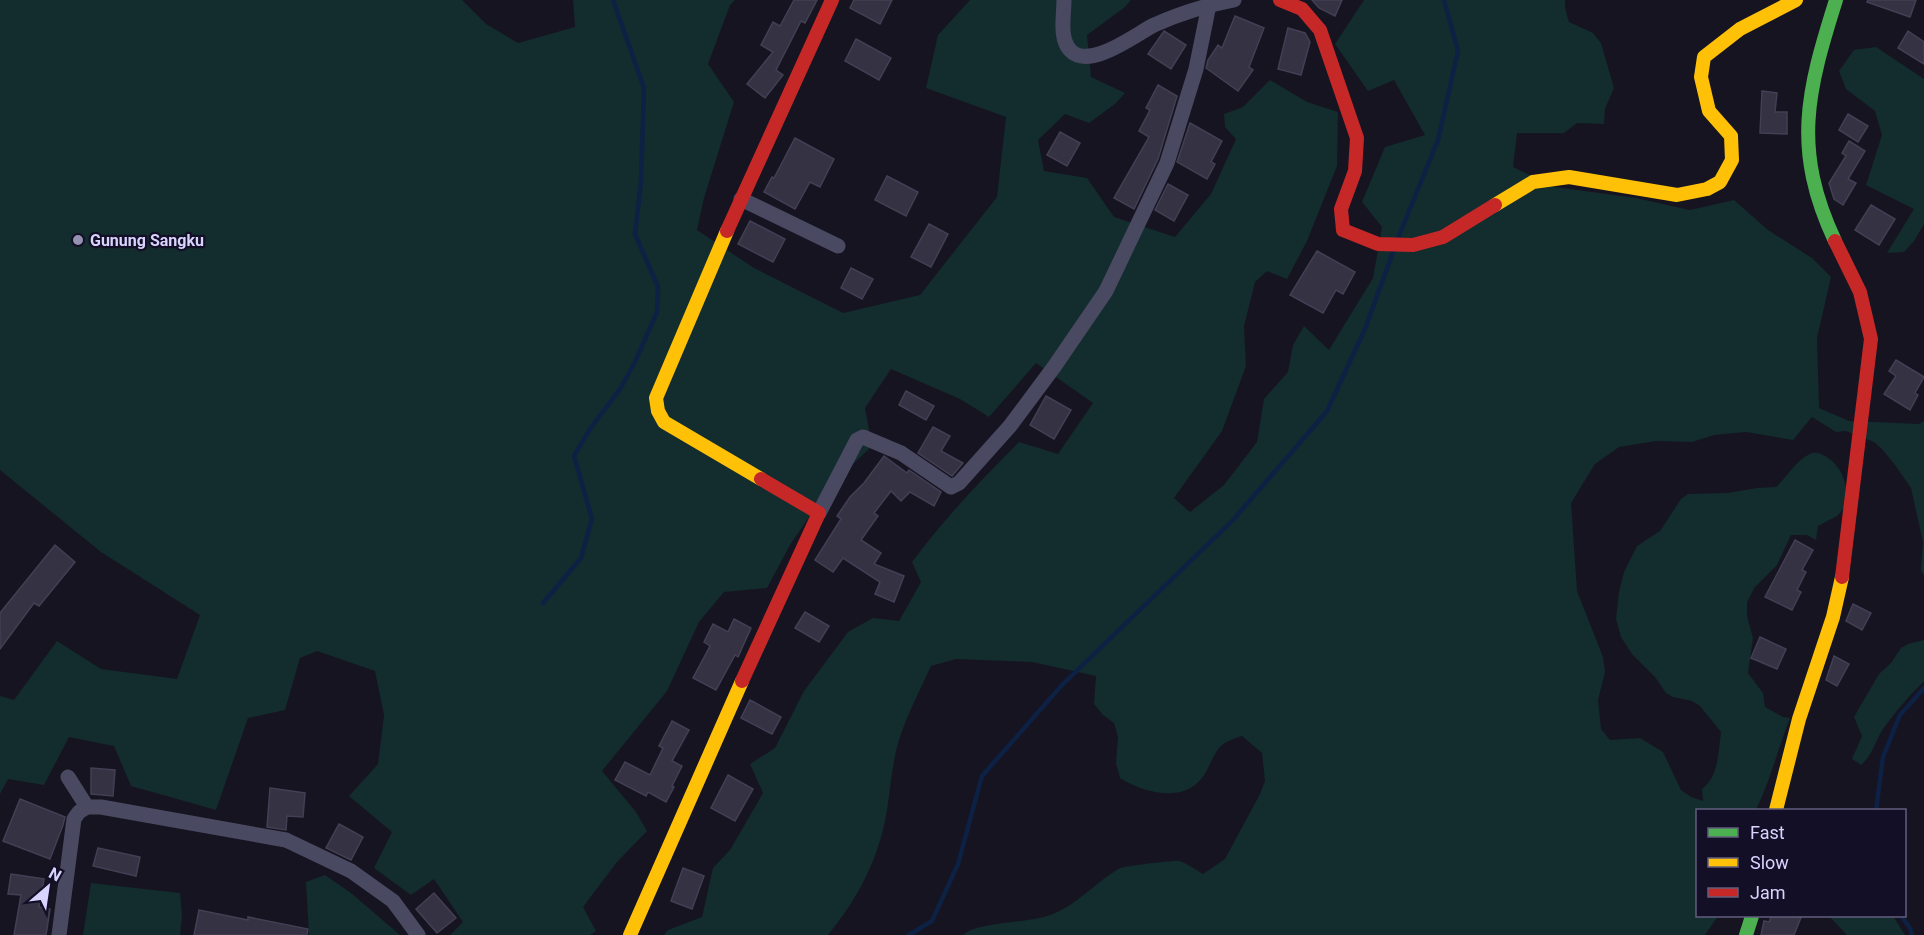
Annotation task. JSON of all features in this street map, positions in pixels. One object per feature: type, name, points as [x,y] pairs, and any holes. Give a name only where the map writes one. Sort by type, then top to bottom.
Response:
[{"type":"street","points":[[819,513],[664,422],[656,406],[656,398],[741,199],[832,0]]},
{"type":"street","points":[[1064,0],[1065,43],[1073,53],[1081,56],[1096,55],[1116,48],[1154,25],[1210,2],[1234,0]]},
{"type":"street","points":[[1280,0],[1302,9],[1320,30],[1357,138],[1355,171],[1341,209],[1343,230],[1378,244],[1413,245],[1443,237],[1533,182],[1569,177],[1677,195],[1707,189],[1720,183],[1732,160],[1731,136],[1709,111],[1701,77],[1704,57],[1740,29],[1796,0]]},
{"type":"street","points":[[1776,809],[1799,719],[1833,616],[1844,570],[1871,339],[1867,313],[1854,278],[1822,210],[1809,157],[1808,122],[1812,92],[1823,42],[1836,0]]},
{"type":"street","points":[[630,935],[819,513],[857,440],[863,437],[901,453],[951,487],[959,483],[1010,426],[1106,291],[1167,163],[1197,69],[1210,2]]},
{"type":"street","points":[[741,199],[838,246]]},
{"type":"street","points":[[68,777],[87,807]]},
{"type":"street","points":[[59,935],[74,819],[87,807],[101,807],[286,840],[351,871],[393,901],[418,935]]},
{"type":"street","points":[[1746,935],[1751,917]]},
{"type":"green space","points":[[0,0],[462,0],[486,24],[518,43],[575,27],[573,0],[735,0],[730,5],[708,64],[734,102],[704,198],[697,230],[754,268],[843,313],[920,295],[997,197],[1006,117],[926,88],[938,35],[970,0],[1131,0],[1087,35],[1091,77],[1125,93],[1115,104],[1089,123],[1065,114],[1038,140],[1044,171],[1087,178],[1114,217],[1175,237],[1211,194],[1236,139],[1225,127],[1224,114],[1243,107],[1270,80],[1307,102],[1338,112],[1337,166],[1307,241],[1287,279],[1267,271],[1255,282],[1244,326],[1246,366],[1222,431],[1174,498],[1190,512],[1224,485],[1257,442],[1264,399],[1288,372],[1293,345],[1304,326],[1329,350],[1373,278],[1382,227],[1362,202],[1385,147],[1425,135],[1394,80],[1368,91],[1335,44],[1364,0],[1565,0],[1569,22],[1593,33],[1601,43],[1614,88],[1605,109],[1604,124],[1577,123],[1564,133],[1517,133],[1513,167],[1555,187],[1636,198],[1690,210],[1734,200],[1768,230],[1812,258],[1831,277],[1817,338],[1819,408],[1849,421],[1919,424],[1924,421],[1924,576],[1921,570],[1923,542],[1911,488],[1895,465],[1874,442],[1846,431],[1836,432],[1812,417],[1793,440],[1746,432],[1714,435],[1692,442],[1656,441],[1619,447],[1595,464],[1571,503],[1577,591],[1603,657],[1605,672],[1598,700],[1601,729],[1610,740],[1640,738],[1663,752],[1681,790],[1703,801],[1702,789],[1708,784],[1715,771],[1721,732],[1700,706],[1692,701],[1666,693],[1655,677],[1632,654],[1621,637],[1616,619],[1624,572],[1637,546],[1660,531],[1681,499],[1688,494],[1728,493],[1776,487],[1800,460],[1815,453],[1824,455],[1838,467],[1845,484],[1849,503],[1837,516],[1818,526],[1816,540],[1807,535],[1791,535],[1777,565],[1755,587],[1747,602],[1747,616],[1753,638],[1748,673],[1763,693],[1765,707],[1783,717],[1790,718],[1756,809],[1696,809],[1696,917],[1717,917],[1705,935],[963,935],[990,925],[1038,918],[1057,912],[1123,867],[1179,861],[1203,874],[1225,859],[1265,781],[1262,753],[1242,736],[1221,746],[1202,778],[1194,786],[1173,793],[1139,788],[1120,778],[1116,763],[1118,737],[1114,723],[1094,704],[1096,676],[1032,662],[956,659],[931,666],[915,700],[898,745],[885,821],[876,852],[856,895],[828,935],[664,935],[668,930],[702,917],[713,868],[730,850],[763,793],[750,764],[775,748],[804,691],[848,632],[873,618],[899,621],[921,582],[912,562],[963,500],[1019,442],[1058,454],[1093,403],[1036,363],[989,417],[960,399],[891,369],[865,408],[872,446],[830,486],[790,545],[767,588],[724,592],[699,622],[667,691],[602,771],[636,812],[647,831],[617,862],[583,907],[596,931],[590,935],[450,935],[463,922],[434,879],[411,895],[374,868],[392,832],[349,796],[378,764],[384,715],[375,671],[317,651],[300,658],[285,710],[248,718],[216,810],[131,786],[114,746],[69,737],[44,785],[8,779],[0,794],[0,696],[14,700],[57,641],[101,669],[177,679],[200,615],[101,552],[0,470]]},
{"type":"green space","points":[[1876,47],[1924,79],[1924,224],[1904,252],[1887,253],[1914,209],[1866,185],[1882,135],[1875,111],[1846,89],[1839,71],[1854,50]]},
{"type":"green space","points":[[1924,640],[1924,681],[1888,722],[1861,765],[1852,759],[1862,736],[1854,717],[1879,674],[1891,663],[1901,648]]},
{"type":"green space","points":[[325,875],[351,893],[400,935],[309,935],[306,882]]},
{"type":"green space","points":[[91,883],[180,893],[182,915],[180,935],[83,935]]},
{"type":"green space","points":[[1830,917],[1894,917],[1905,935],[1847,935]]},
{"type":"building","points":[[794,0],[817,0],[805,23],[801,21],[776,70],[783,75],[765,98],[747,84],[773,52],[761,45],[773,22],[780,26]]},
{"type":"building","points":[[854,0],[892,0],[880,24],[850,8]]},
{"type":"building","points":[[1312,0],[1342,0],[1335,16],[1319,8]]},
{"type":"building","points":[[1868,0],[1916,0],[1910,17],[1867,2]]},
{"type":"building","points":[[1235,16],[1264,28],[1249,67],[1253,70],[1238,91],[1206,68],[1208,60],[1218,45],[1222,48]]},
{"type":"building","points":[[1288,28],[1305,33],[1310,42],[1301,75],[1278,69]]},
{"type":"building","points":[[1164,31],[1186,45],[1171,69],[1148,54]]},
{"type":"building","points":[[1908,31],[1924,42],[1924,64],[1898,48]]},
{"type":"building","points":[[856,39],[891,58],[879,80],[845,61]]},
{"type":"building","points":[[1158,85],[1177,96],[1158,159],[1134,209],[1114,198],[1149,137],[1139,131],[1150,110],[1146,108]]},
{"type":"building","points":[[1762,91],[1777,93],[1775,112],[1787,112],[1787,134],[1760,133]]},
{"type":"building","points":[[1848,114],[1868,126],[1858,142],[1839,130]]},
{"type":"building","points":[[1190,123],[1222,141],[1211,162],[1215,164],[1207,179],[1177,162]]},
{"type":"building","points":[[1060,132],[1080,143],[1067,166],[1047,155]]},
{"type":"building","points":[[795,138],[834,159],[820,187],[810,182],[795,209],[764,192]]},
{"type":"building","points":[[1849,141],[1865,151],[1848,179],[1856,183],[1843,205],[1834,199],[1829,183],[1846,156],[1842,153]]},
{"type":"building","points":[[887,176],[918,192],[906,216],[875,200]]},
{"type":"building","points":[[1168,184],[1188,195],[1174,221],[1155,210]]},
{"type":"building","points":[[1871,205],[1895,219],[1879,245],[1855,230]]},
{"type":"building","points":[[750,221],[785,239],[773,262],[738,244]]},
{"type":"building","points":[[929,224],[948,234],[931,267],[911,257]]},
{"type":"building","points":[[1317,251],[1355,272],[1343,294],[1336,290],[1323,313],[1290,295]]},
{"type":"building","points":[[851,268],[873,279],[862,299],[841,288]]},
{"type":"building","points":[[1896,360],[1924,377],[1915,393],[1918,395],[1910,410],[1884,394],[1896,376],[1889,371]]},
{"type":"building","points":[[906,391],[934,406],[926,420],[899,405]]},
{"type":"building","points":[[1046,396],[1071,410],[1054,439],[1030,425]]},
{"type":"building","points":[[933,427],[950,436],[941,451],[963,463],[952,476],[918,453]]},
{"type":"building","points":[[884,456],[907,473],[909,470],[941,492],[934,506],[910,492],[901,501],[891,491],[874,513],[878,516],[861,540],[881,553],[874,564],[904,576],[894,602],[875,594],[880,582],[843,558],[833,572],[815,560],[841,519],[837,516]]},
{"type":"building","points":[[1795,540],[1813,550],[1802,570],[1806,572],[1797,590],[1801,592],[1792,610],[1765,597]]},
{"type":"building","points":[[55,545],[75,562],[39,606],[34,603],[0,649],[0,613]]},
{"type":"building","points":[[1853,604],[1871,613],[1862,630],[1846,621]]},
{"type":"building","points":[[805,612],[829,626],[819,642],[795,628]]},
{"type":"building","points":[[734,619],[751,628],[738,657],[735,655],[716,690],[693,678],[710,646],[704,642],[713,624],[728,632]]},
{"type":"building","points":[[1760,637],[1786,649],[1777,669],[1751,658]]},
{"type":"building","points":[[1834,656],[1849,664],[1837,686],[1826,680]]},
{"type":"building","points":[[750,700],[781,717],[772,734],[741,718]]},
{"type":"building","points":[[672,721],[689,730],[672,761],[682,766],[666,802],[648,792],[646,796],[615,780],[625,762],[650,775],[663,748],[659,746]]},
{"type":"building","points":[[91,768],[115,770],[113,796],[91,794]]},
{"type":"building","points":[[728,775],[753,789],[735,821],[711,808]]},
{"type":"building","points":[[270,788],[305,793],[303,817],[287,816],[286,830],[267,827]]},
{"type":"building","points":[[20,799],[65,817],[50,859],[3,841]]},
{"type":"building","points":[[339,824],[363,837],[351,860],[326,848]]},
{"type":"building","points":[[98,848],[140,857],[136,876],[93,866]]},
{"type":"building","points":[[683,868],[704,876],[692,909],[671,901]]},
{"type":"building","points":[[11,874],[44,879],[39,907],[50,909],[46,935],[14,935],[21,895],[8,894]]},
{"type":"building","points":[[434,893],[456,918],[437,933],[416,909]]},
{"type":"building","points":[[199,910],[308,929],[307,935],[194,935]]},
{"type":"building","points":[[1771,917],[1801,917],[1794,935],[1761,935],[1764,921],[1769,922]]},
{"type":"waterway","points":[[543,603],[581,558],[592,519],[574,456],[590,429],[620,389],[635,362],[657,312],[658,287],[635,234],[641,182],[644,88],[613,0]]},
{"type":"waterway","points":[[1398,238],[1438,140],[1458,51],[1444,0]]},
{"type":"waterway","points":[[909,935],[932,921],[958,864],[982,776],[1062,685],[1233,520],[1327,411],[1365,329],[1393,252]]},
{"type":"waterway","points":[[1876,809],[1883,757],[1900,715],[1924,688]]},
{"type":"waterway","points":[[1902,917],[1912,935]]},
{"type":"traffic: fast","points":[[1835,241],[1813,177],[1808,120],[1818,64],[1836,0]]},
{"type":"traffic: fast","points":[[1746,935],[1752,917]]},
{"type":"traffic: slow","points":[[1495,205],[1533,182],[1569,177],[1677,195],[1707,189],[1720,182],[1732,160],[1731,136],[1709,111],[1701,77],[1704,57],[1740,29],[1796,0]]},
{"type":"traffic: slow","points":[[727,231],[656,398],[658,411],[664,422],[761,479]]},
{"type":"traffic: slow","points":[[1776,809],[1799,719],[1833,617],[1842,577]]},
{"type":"traffic: slow","points":[[630,935],[742,681]]},
{"type":"traffic: jam","points":[[727,231],[832,0]]},
{"type":"traffic: jam","points":[[1280,0],[1302,9],[1320,30],[1357,138],[1355,171],[1341,209],[1343,230],[1378,244],[1413,245],[1443,237],[1495,205]]},
{"type":"traffic: jam","points":[[1835,241],[1860,292],[1871,339],[1842,577]]},
{"type":"traffic: jam","points":[[742,681],[819,513],[761,479]]},
{"type":"place","name":"Gunung Sangku","points":[[78,240]]}]
